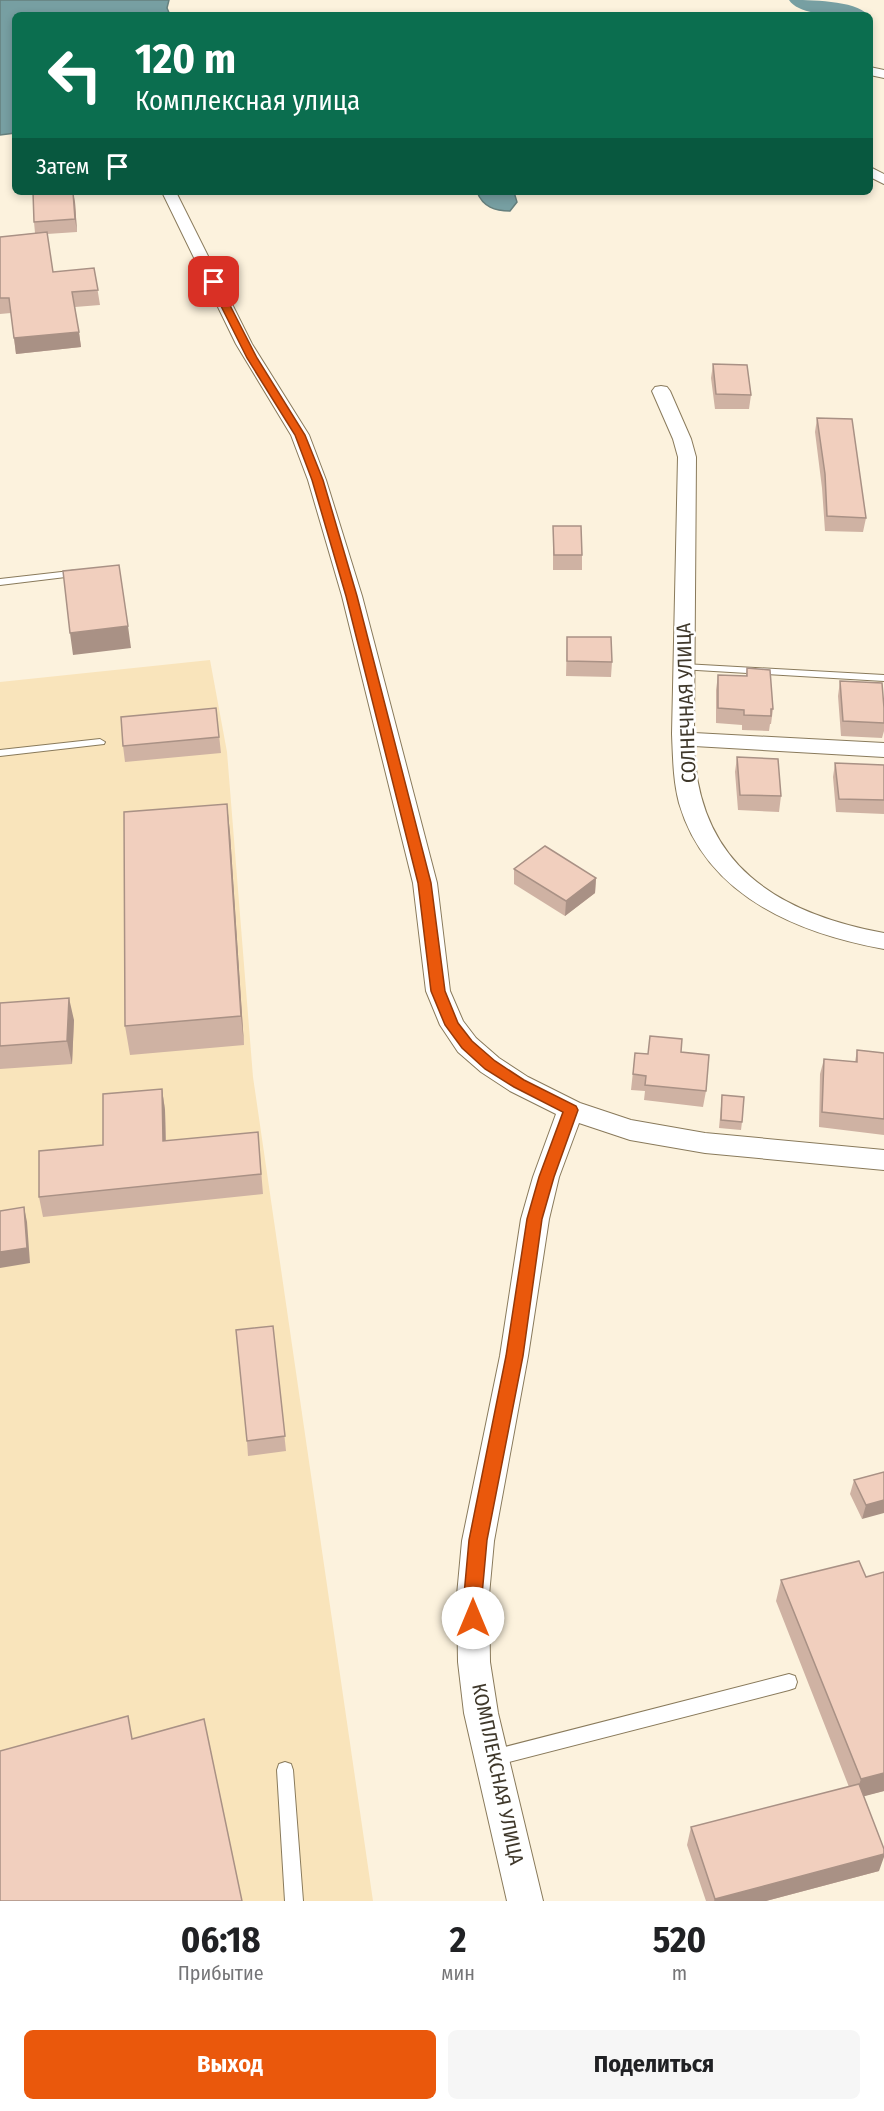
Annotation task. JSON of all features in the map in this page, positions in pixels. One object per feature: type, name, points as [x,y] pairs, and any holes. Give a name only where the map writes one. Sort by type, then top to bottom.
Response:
[{"type":"street","points":[[170,195],[244,344],[300,435],[317,480],[352,596],[422,872],[438,991],[452,1025],[467,1045],[490,1065],[519,1084],[571,1110],[630,1130],[705,1143],[884,1161]]},
{"type":"street","name":"СОЛНЕЧНАЯ УЛИЦА","points":[[661,391],[682,439],[687,457],[684,537],[684,667],[685,739],[690,804],[719,860],[744,886],[775,907],[820,926],[884,940]]},
{"type":"street","points":[[685,739],[884,750]]},
{"type":"street","name":"КОМПЛЕКСНАЯ УЛИЦА","points":[[525,1901],[481,1713],[474,1662],[473,1595],[478,1540],[514,1356],[535,1219],[546,1177],[571,1110]]},
{"type":"lane","points":[[0,582],[90,572]]},
{"type":"lane","points":[[684,667],[884,678]]},
{"type":"lane","points":[[0,753],[100,742]]},
{"type":"lane","points":[[492,1758],[789,1682]]},
{"type":"lane","points":[[285,1770],[294,1901]]},
{"type":"shaded area","points":[[210,660],[227,752],[253,1077],[373,1901],[0,1901],[0,682]]},
{"type":"water","points":[[0,0],[169,0],[167,8],[169,12],[12,12],[12,133],[0,135]]},
{"type":"water","points":[[479,195],[515,195],[517,202],[510,211],[499,210],[486,205]]},
{"type":"building","points":[[33,195],[73,195],[75,219],[34,222]]},
{"type":"building","points":[[47,232],[53,272],[94,268],[98,290],[72,292],[79,332],[14,338],[9,298],[0,298],[0,237]]},
{"type":"building","points":[[713,364],[747,365],[751,395],[716,394]]},
{"type":"building","points":[[817,418],[852,419],[866,518],[827,516],[825,474]]},
{"type":"building","points":[[553,526],[581,526],[582,555],[554,555]]},
{"type":"building","points":[[119,565],[128,626],[70,633],[63,571]]},
{"type":"building","points":[[567,637],[611,637],[612,662],[567,661]]},
{"type":"building","points":[[747,668],[770,670],[773,709],[771,709],[771,716],[744,715],[744,710],[718,708],[718,675],[747,676]]},
{"type":"building","points":[[840,681],[882,683],[884,723],[843,721]]},
{"type":"building","points":[[216,708],[219,737],[123,746],[121,717]]},
{"type":"building","points":[[737,757],[778,759],[781,796],[740,795]]},
{"type":"building","points":[[835,763],[884,765],[884,800],[839,799]]},
{"type":"building","points":[[227,804],[241,1016],[125,1026],[124,812]]},
{"type":"building","points":[[545,846],[596,878],[566,901],[514,869]]},
{"type":"building","points":[[69,998],[67,1041],[0,1046],[0,1003]]},
{"type":"building","points":[[650,1036],[682,1039],[681,1052],[709,1055],[706,1091],[645,1085],[646,1076],[633,1074],[635,1053],[648,1054]]},
{"type":"building","points":[[857,1050],[884,1053],[884,1119],[822,1112],[824,1059],[857,1062]]},
{"type":"building","points":[[162,1089],[163,1141],[258,1132],[261,1174],[39,1197],[39,1151],[103,1145],[103,1094]]},
{"type":"building","points":[[722,1095],[744,1097],[742,1122],[721,1120]]},
{"type":"building","points":[[24,1207],[27,1248],[0,1252],[0,1211]]},
{"type":"building","points":[[273,1326],[285,1436],[247,1441],[236,1330]]},
{"type":"building","points":[[884,1472],[884,1500],[866,1505],[854,1480]]},
{"type":"building","points":[[859,1561],[866,1577],[884,1572],[884,1773],[861,1779],[781,1580]]},
{"type":"building","points":[[128,1716],[132,1739],[204,1719],[242,1901],[0,1901],[0,1751]]},
{"type":"building","points":[[859,1784],[884,1854],[715,1899],[691,1827]]},
{"type":"waterway","points":[[802,0],[844,12]]},
{"type":"route","points":[[214,282],[244,344],[300,435],[317,480],[352,596],[425,883],[438,991],[452,1025],[467,1045],[490,1065],[519,1084],[571,1110],[546,1177],[535,1219],[514,1356],[478,1540],[473,1618]]}]
